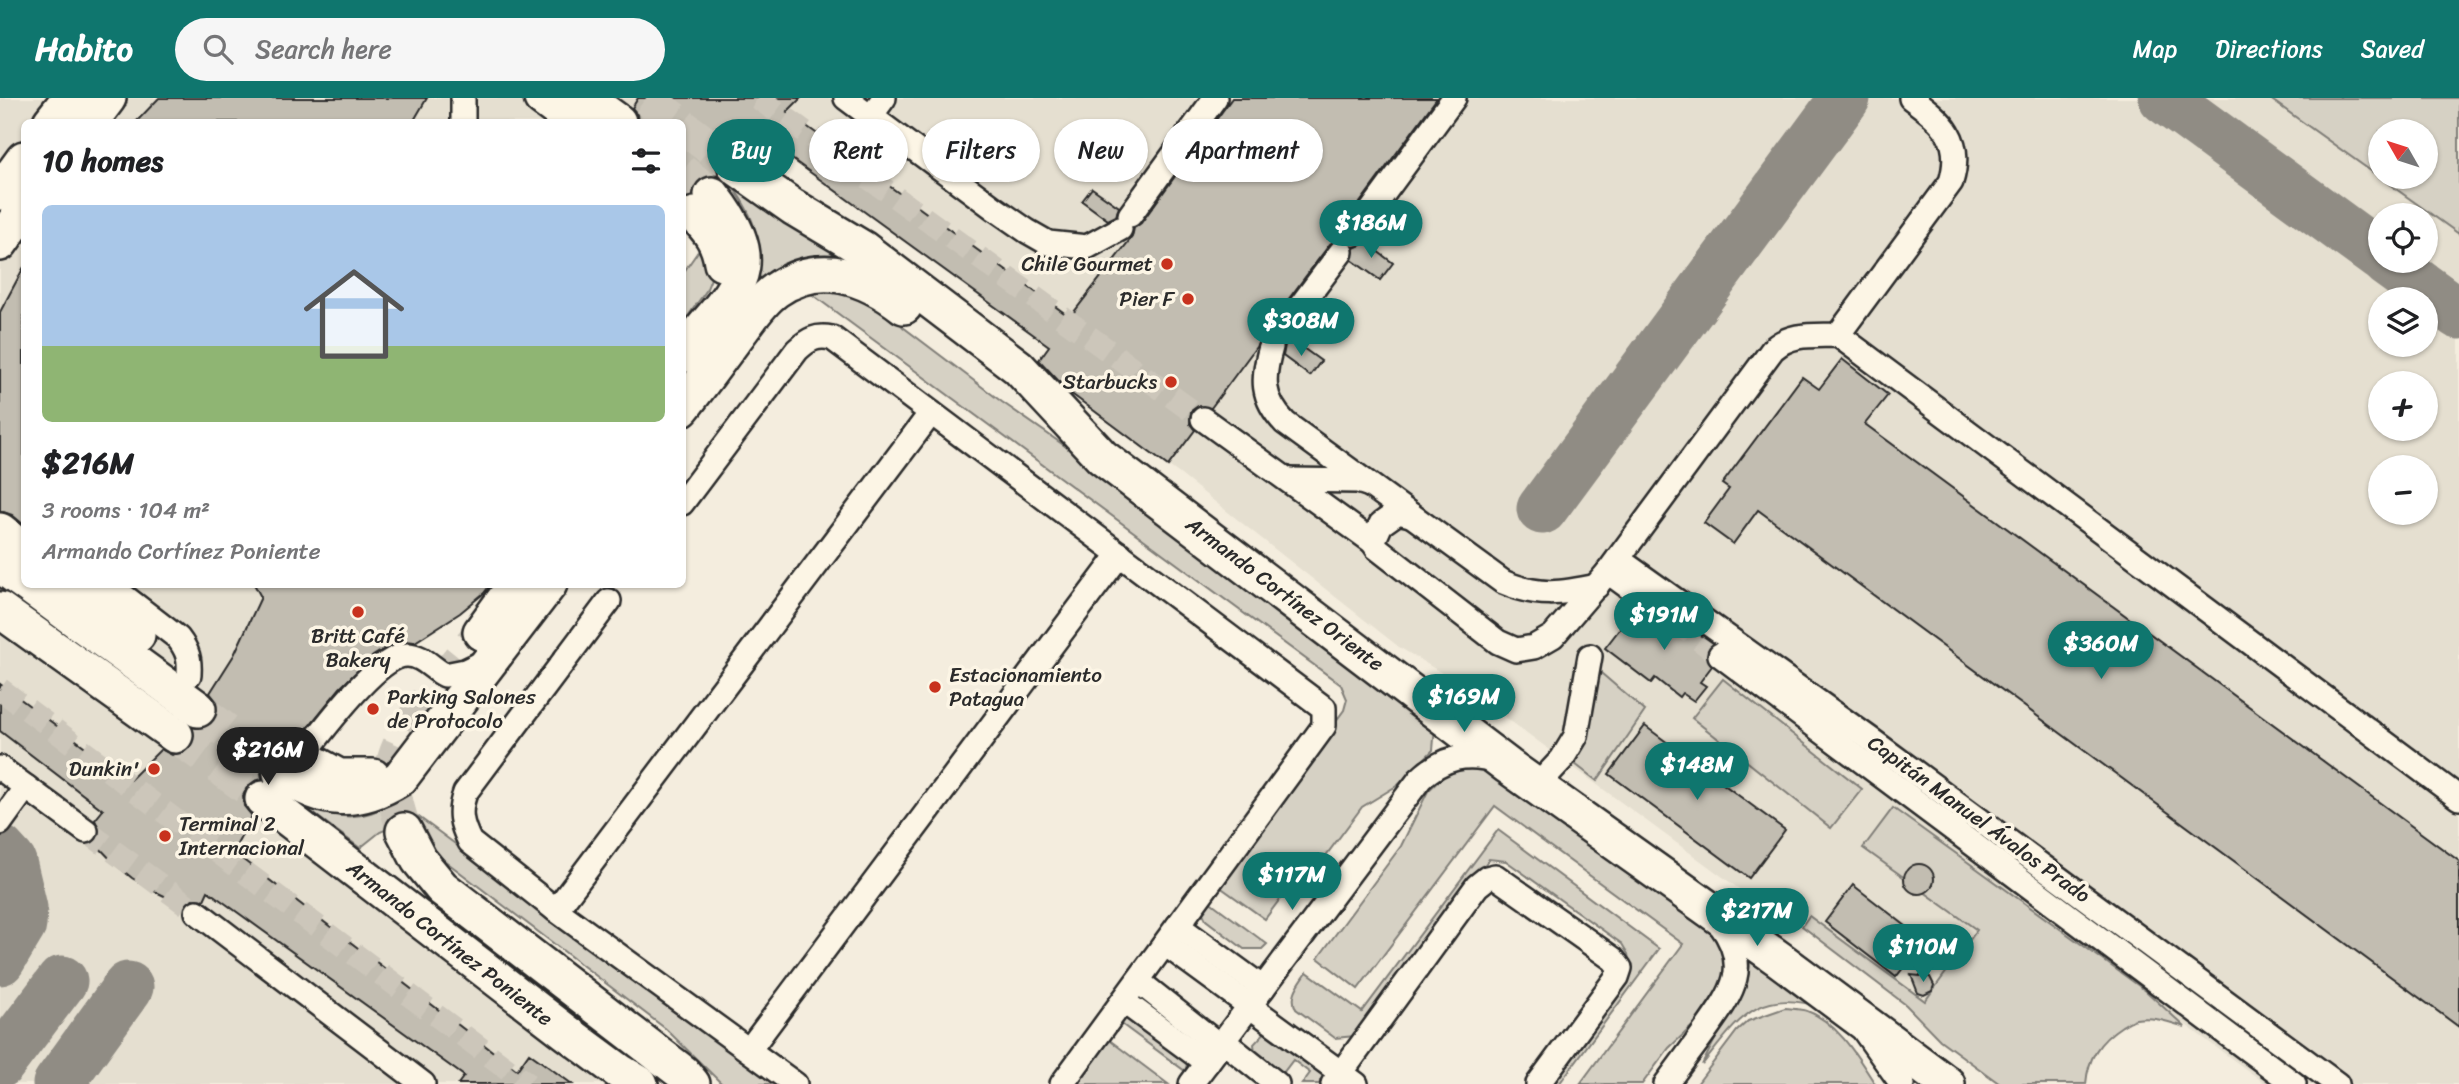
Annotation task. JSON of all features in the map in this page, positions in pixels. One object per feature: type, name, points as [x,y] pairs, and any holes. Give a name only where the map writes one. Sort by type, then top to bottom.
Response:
[{"type":"highway","points":[[53,119],[69,98]]},
{"type":"highway","points":[[92,119],[108,98]]},
{"type":"highway","points":[[542,98],[570,119]]},
{"type":"highway","points":[[585,98],[614,119]]},
{"type":"highway","points":[[0,191],[21,163]]},
{"type":"highway","name":"Armando Cortínez Oriente","points":[[757,182],[863,249],[1018,367],[1102,457],[1508,766],[1947,1084]]},
{"type":"highway","points":[[689,347],[736,288],[741,268],[738,236],[725,212],[703,205]]},
{"type":"highway","points":[[0,243],[21,213]]},
{"type":"highway","points":[[686,403],[755,311],[775,291],[799,280],[835,274],[854,277],[881,288],[1102,457]]},
{"type":"highway","points":[[0,531],[21,548]]},
{"type":"highway","points":[[0,565],[21,580]]},
{"type":"highway","points":[[33,588],[88,629],[199,692]]},
{"type":"highway","points":[[75,588],[199,692]]},
{"type":"highway","points":[[286,771],[303,788],[335,797],[381,790],[400,778],[422,753],[488,645],[514,588]]},
{"type":"highway","points":[[488,645],[545,588]]},
{"type":"highway","points":[[0,610],[175,735]]},
{"type":"highway","name":"Armando Cortínez Poniente","points":[[286,771],[566,1032],[640,1084]]},
{"type":"highway","name":"Armando Cortínez Poniente","points":[[404,831],[419,860],[442,888],[683,1073],[692,1084]]},
{"type":"street","points":[[72,119],[88,98]]},
{"type":"street","points":[[463,98],[463,119]]},
{"type":"street","points":[[846,98],[1027,231],[1048,243],[1087,247],[1125,222],[1215,98]]},
{"type":"street","points":[[870,117],[884,98]]},
{"type":"street","points":[[1454,98],[1276,340],[1264,378],[1270,404],[1285,423],[1503,582],[1518,589],[1552,594],[1607,572]]},
{"type":"street","points":[[1838,335],[1951,182],[1956,166],[1955,148],[1947,129],[1936,116],[1911,98]]},
{"type":"street","points":[[0,216],[21,187]]},
{"type":"street","points":[[686,498],[797,350],[807,340],[819,335],[832,338],[1324,708],[1324,726],[1062,1084]]},
{"type":"street","points":[[1203,419],[1373,542],[1381,552],[1498,642],[1516,650],[1534,647],[1553,636],[1607,572],[1773,349],[1784,339],[1797,336],[1838,335],[2459,798]]},
{"type":"street","points":[[556,910],[931,413]]},
{"type":"street","points":[[1289,480],[1357,481],[1370,485]]},
{"type":"street","points":[[1352,527],[1362,526],[1373,520],[1377,513],[1370,485]]},
{"type":"street","points":[[1373,542],[1388,517],[1398,512],[1410,515]]},
{"type":"street","points":[[749,1050],[1120,554]]},
{"type":"street","points":[[1607,572],[1645,599]]},
{"type":"street","name":"Capitán Manuel Ávalos Prado","points":[[1607,572],[1698,616],[2337,1084]]},
{"type":"street","points":[[113,588],[178,638],[186,648],[199,692]]},
{"type":"street","points":[[609,601],[473,782],[460,807],[464,830],[470,842],[556,910],[795,1084]]},
{"type":"street","points":[[286,771],[380,667],[399,656],[417,657],[445,675],[465,671],[488,645]]},
{"type":"street","name":"Capitán Manuel Ávalos Prado","points":[[1720,655],[2294,1084]]},
{"type":"street","points":[[1536,787],[1562,759],[1576,736],[1590,656]]},
{"type":"street","points":[[1778,674],[1785,703],[1823,706]]},
{"type":"street","points":[[1191,1084],[1412,788],[1428,771],[1444,761],[1469,756],[1508,766]]},
{"type":"street","points":[[0,768],[86,831]]},
{"type":"street","points":[[0,823],[26,787]]},
{"type":"street","points":[[1172,935],[1256,997],[1343,1081],[1477,887],[1495,876],[1613,959],[1619,968],[1617,977],[1538,1084]]},
{"type":"street","points":[[1666,1084],[1723,1005],[1736,979],[1734,947],[1717,920],[1702,905]]},
{"type":"street","points":[[197,912],[423,1084]]},
{"type":"street","points":[[1138,981],[1217,1050]]},
{"type":"street","points":[[1123,1001],[1277,1084]]},
{"type":"street","points":[[1853,1014],[1899,1083]]},
{"type":"shaded area","points":[[0,98],[2459,98],[2459,1084],[2266,1084],[2141,992],[1927,1008],[1806,917],[1777,899],[1761,905],[1460,684],[1399,647],[1181,475],[1034,366],[1049,346],[824,182],[908,182],[908,119],[809,119],[809,171],[795,161],[795,119],[707,119],[707,182],[725,182],[686,227],[686,119],[21,119],[21,588],[490,588],[460,613],[410,645],[258,806],[623,1084],[0,1084]]},
{"type":"shaded area","points":[[2269,98],[2459,98],[2459,234],[2438,219],[2438,203],[2416,203],[2396,189],[2438,189],[2438,119],[2368,119],[2368,169]]},
{"type":"shaded area","points":[[730,182],[864,265],[750,296],[757,242],[754,227]]},
{"type":"shaded area","points":[[704,243],[712,276],[706,291],[686,319],[686,269]]},
{"type":"shaded area","points":[[830,279],[892,313],[903,327],[1002,402],[1154,508],[1435,727],[1433,750],[1398,785],[1362,807],[1327,854],[1312,869],[1295,879],[1265,919],[1216,884],[1344,710],[1347,699],[1341,685],[806,290]]},
{"type":"shaded area","points":[[1594,667],[1645,711],[1597,781],[1575,764],[1585,745]]},
{"type":"shaded area","points":[[1723,679],[1862,789],[1831,828],[1692,718]]},
{"type":"shaded area","points":[[1483,764],[1720,933],[1729,977],[1702,1017],[1669,1048],[1642,1084],[1580,1084],[1683,944],[1495,806],[1358,989],[1318,958],[1401,846],[1428,791],[1449,771]]},
{"type":"shaded area","points":[[278,787],[311,805],[340,816],[370,813],[404,794],[408,809],[779,1084],[722,1084],[666,1029],[436,854],[411,819],[380,832],[360,848]]},
{"type":"shaded area","points":[[1893,808],[2146,991],[2185,1027],[2149,1018],[2129,1022],[2107,1038],[2096,1051],[2089,1066],[2086,1084],[2000,1084],[1940,1040],[1906,1005],[1802,926],[1809,916],[1925,1001],[1977,930],[1863,848]]},
{"type":"shaded area","points":[[1498,830],[1659,949],[1559,1084],[1550,1084],[1630,966],[1628,954],[1622,944],[1506,861],[1489,859],[1355,1036],[1335,1038],[1296,1009],[1294,994],[1307,972],[1362,1012]]},
{"type":"shaded area","points":[[1205,898],[1267,944],[1262,949],[1244,949],[1206,920],[1202,911]]},
{"type":"shaded area","points":[[1750,958],[1824,1008],[1801,1002],[1766,1004],[1740,1021],[1702,1065],[1745,989]]},
{"type":"shaded area","points":[[1785,1008],[1807,1011],[1838,1032],[1875,1084],[1697,1084],[1737,1031],[1748,1021]]},
{"type":"shaded area","points":[[1133,1014],[1188,1061],[1185,1071],[1116,1020]]},
{"type":"shaded area","points":[[1267,1030],[1325,1075],[1319,1084],[1302,1084],[1310,1073],[1293,1060],[1283,1073],[1255,1052],[1254,1044]]},
{"type":"shaded area","points":[[1104,1036],[1168,1084],[1069,1084]]},
{"type":"building","points":[[159,98],[427,98],[415,119],[139,119]]},
{"type":"building","name":"Pier F","points":[[638,98],[801,98],[787,112],[809,128],[809,171],[795,161],[795,119],[707,119],[707,176],[701,178],[694,186],[692,195],[686,198],[686,119],[638,119],[632,108]]},
{"type":"building","name":"Pier F","points":[[1232,98],[1437,98],[1343,226],[1341,238],[1330,244],[1211,408],[1198,406],[1191,411],[1190,424],[1195,430],[1168,466],[1069,392],[1039,360],[1049,346],[824,182],[884,182],[1070,317],[1171,182],[1323,182],[1323,119],[1217,119]]},
{"type":"building","points":[[1092,188],[1119,207],[1116,216],[1108,220],[1082,201]]},
{"type":"building","points":[[1365,242],[1393,263],[1380,280],[1352,260],[1354,248]]},
{"type":"building","points":[[21,273],[21,522],[12,515],[0,511],[0,312]]},
{"type":"building","points":[[1292,340],[1321,361],[1310,376],[1283,356],[1285,345]]},
{"type":"building","points":[[1842,359],[1888,395],[1865,424],[2459,861],[2459,1027],[1758,510],[1733,544],[1704,523],[1729,489],[1722,484],[1802,377],[1819,389]]},
{"type":"building","name":"Terminal 2 Internacional","points":[[256,588],[488,588],[460,613],[415,642],[404,641],[391,645],[373,656],[340,688],[302,735],[294,733],[284,736],[277,744],[275,754],[264,763],[262,779],[247,787],[243,796],[244,806],[252,816],[233,852],[517,1070],[529,1053],[572,1084],[458,1084],[464,1076],[208,891],[204,900],[192,899],[185,906],[132,878],[94,842],[100,832],[95,820],[103,810],[0,731],[0,684],[130,780],[161,749],[172,755],[184,753],[192,746],[194,728],[205,728],[215,720],[217,702],[210,693],[234,655],[261,597]]},
{"type":"building","points":[[1657,604],[1712,644],[1706,654],[1712,666],[1700,682],[1706,686],[1694,701],[1682,693],[1679,697],[1655,678],[1651,683],[1605,648],[1622,626],[1625,629],[1639,611],[1650,612]]},
{"type":"building","points":[[1645,726],[1785,830],[1749,878],[1609,774]]},
{"type":"building","points":[[1919,864],[1930,868],[1934,879],[1930,890],[1919,894],[1908,890],[1904,879],[1908,868]]},
{"type":"building","points":[[1853,885],[1911,930],[1894,953],[1907,963],[1896,977],[1825,922]]},
{"type":"building","points":[[1911,975],[1930,977],[1934,985],[1932,991],[1924,995],[1918,993]]},
{"type":"taxiway","points":[[1542,509],[1845,98]]},
{"type":"taxiway","points":[[2164,98],[2368,247]]},
{"type":"taxiway","points":[[2403,273],[2459,314]]},
{"type":"taxiway","points":[[0,850],[11,862],[22,908],[21,925],[0,960]]},
{"type":"taxiway","points":[[0,1063],[62,981]]},
{"type":"taxiway","points":[[58,1084],[128,987]]},
{"type":"tunnel","points":[[646,98],[674,119]]},
{"type":"tunnel","points":[[758,98],[1203,419]]},
{"type":"tunnel","points":[[686,129],[707,145]]},
{"type":"tunnel","points":[[686,175],[712,195]]},
{"type":"tunnel","points":[[1645,599],[1720,655]]},
{"type":"tunnel","points":[[404,831],[393,783],[397,751],[416,716],[481,632]]},
{"type":"tunnel","points":[[0,689],[528,1084]]},
{"type":"tunnel","points":[[198,709],[281,773]]},
{"type":"tunnel","points":[[175,735],[263,799]]},
{"type":"tunnel","points":[[86,831],[197,912]]},
{"type":"place","name":"Chile Gourmet","points":[[1167,264]]},
{"type":"place","name":"Pier F","points":[[1188,299]]},
{"type":"place","name":"Starbucks","points":[[1171,382]]},
{"type":"place","name":"Britt Café Bakery","points":[[358,612]]},
{"type":"place","name":"Estacionamiento Patagua","points":[[935,687]]},
{"type":"place","name":"Parking Salones de Protocolo","points":[[373,709]]},
{"type":"place","name":"Dunkin'","points":[[154,769]]},
{"type":"place","name":"Terminal 2 Internacional","points":[[165,836]]}]
